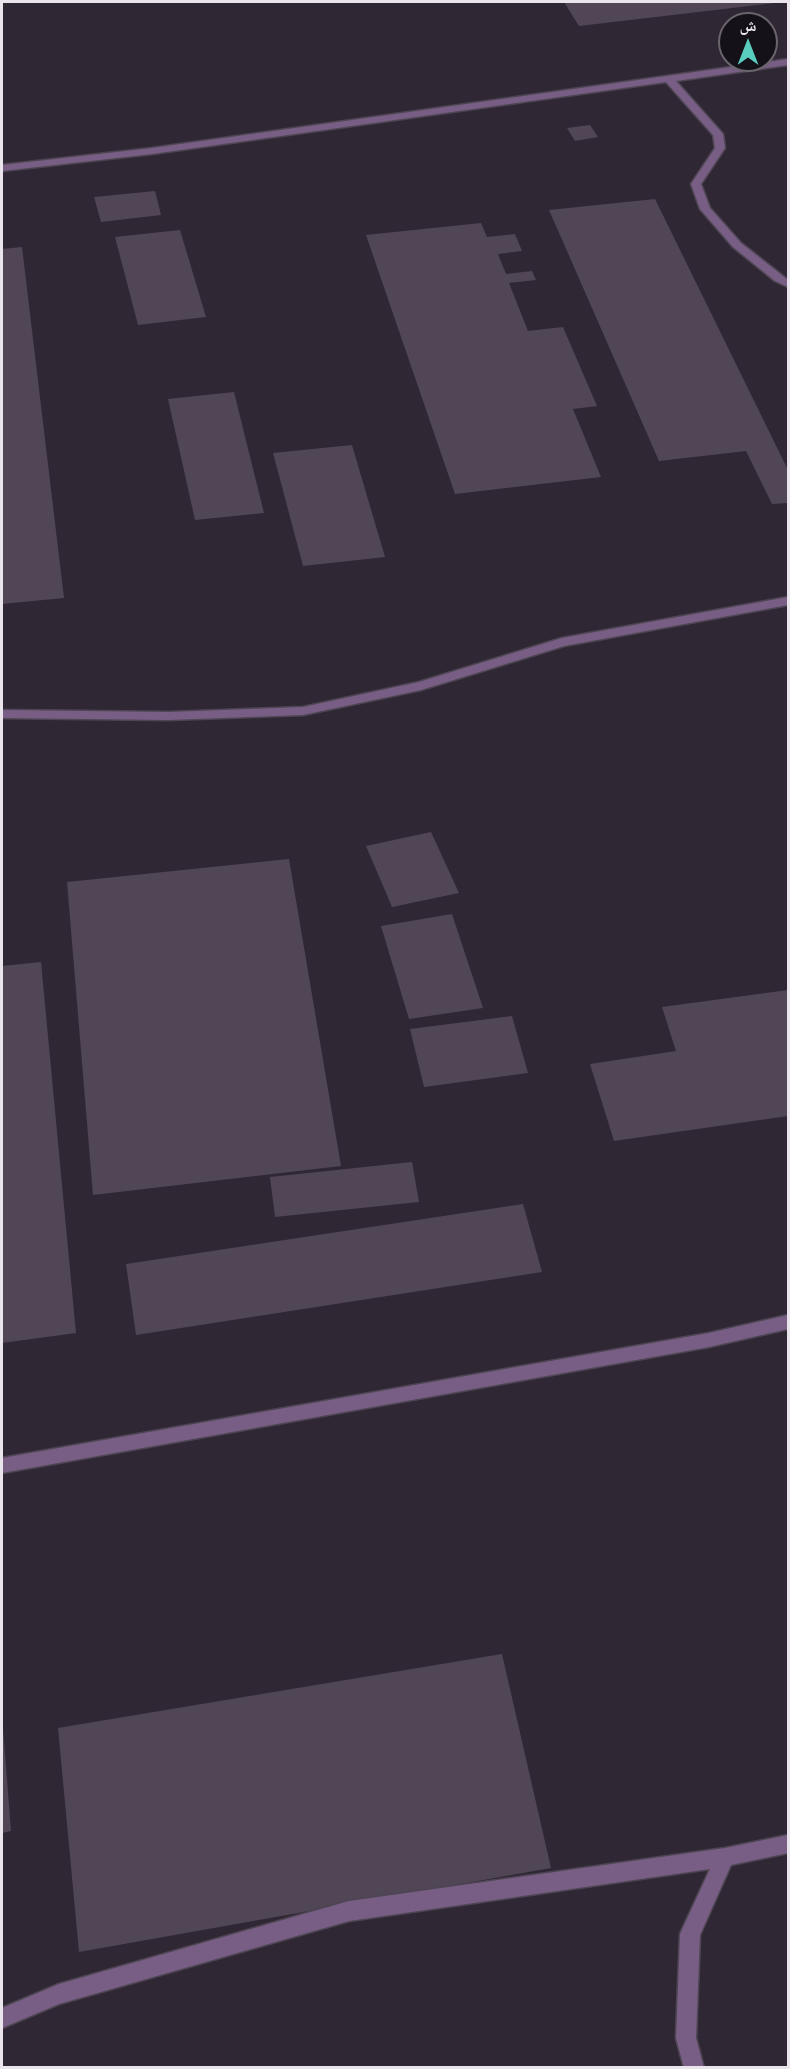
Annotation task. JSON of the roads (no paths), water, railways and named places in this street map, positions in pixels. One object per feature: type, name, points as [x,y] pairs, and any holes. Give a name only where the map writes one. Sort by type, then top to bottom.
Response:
[{"type":"lane","points":[[2,168],[152,151],[789,62]]},
{"type":"lane","points":[[668,78],[718,134],[720,148],[696,184],[705,209],[737,245],[779,279],[789,284]]},
{"type":"lane","points":[[2,714],[170,716],[303,711],[421,686],[562,642],[789,601]]},
{"type":"lane","points":[[2,1467],[709,1340],[789,1322]]},
{"type":"lane","points":[[2,2018],[59,1994],[349,1911],[725,1857],[789,1844]]},
{"type":"lane","points":[[694,2067],[686,2038],[690,1934],[725,1857]]}]
